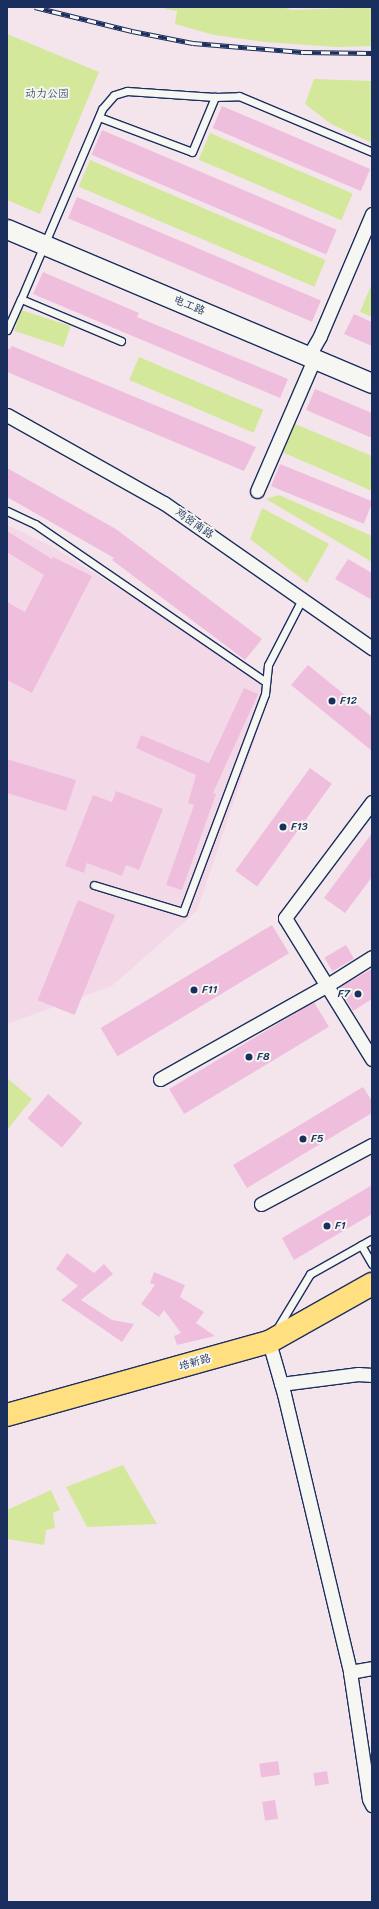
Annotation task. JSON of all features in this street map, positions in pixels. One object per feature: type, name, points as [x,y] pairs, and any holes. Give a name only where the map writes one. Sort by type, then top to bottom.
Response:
[{"type":"highway","name":"培新路","points":[[7,1415],[268,1342],[372,1284]]},
{"type":"street","points":[[257,491],[320,336],[372,214]]},
{"type":"street","name":"电工路","points":[[7,229],[372,383]]},
{"type":"street","name":"鸡密南路","points":[[7,415],[164,503],[372,648]]},
{"type":"street","points":[[372,802],[285,918],[372,1060]]},
{"type":"street","points":[[160,1079],[326,986],[372,957]]},
{"type":"street","points":[[261,1204],[372,1145]]},
{"type":"street","points":[[268,1342],[281,1384],[350,1672],[369,1799],[372,1805]]},
{"type":"street","points":[[281,1384],[358,1374],[372,1375]]},
{"type":"street","points":[[350,1672],[372,1668]]},
{"type":"lane","points":[[7,330],[99,117],[114,96],[127,91],[215,97],[239,96],[372,152]]},
{"type":"lane","points":[[99,117],[192,152],[215,97]]},
{"type":"lane","points":[[21,298],[121,341]]},
{"type":"lane","points":[[7,511],[34,524],[266,682]]},
{"type":"lane","points":[[94,885],[183,912],[265,694],[268,665],[302,599]]},
{"type":"lane","points":[[268,1342],[310,1274],[372,1239]]},
{"type":"lane","points":[[361,1244],[372,1264]]},
{"type":"shaded area","points":[[7,525],[51,546],[273,685],[197,911],[112,986],[7,1024]]},
{"type":"green space","points":[[165,7],[282,7],[293,10],[372,7],[372,46],[336,47],[265,42],[214,35],[175,24],[177,11],[165,9]]},
{"type":"green space","name":"动力公园","points":[[7,34],[99,72],[40,214],[7,200]]},
{"type":"green space","points":[[314,79],[372,81],[372,143],[331,124],[305,104]]},
{"type":"green space","points":[[210,133],[353,194],[341,220],[199,160]]},
{"type":"green space","points":[[90,160],[326,260],[314,287],[79,187]]},
{"type":"green space","points":[[372,283],[372,317],[360,312]]},
{"type":"green space","points":[[21,310],[70,326],[64,347],[14,331]]},
{"type":"green space","points":[[139,357],[263,410],[253,433],[129,380]]},
{"type":"green space","points":[[295,424],[372,456],[372,491],[282,452]]},
{"type":"green space","points":[[279,495],[372,536],[372,562],[266,499]]},
{"type":"green space","points":[[262,508],[329,544],[307,583],[250,539]]},
{"type":"green space","points":[[7,1078],[32,1099],[7,1130]]},
{"type":"green space","points":[[123,1465],[157,1524],[87,1527],[66,1487]]},
{"type":"green space","points":[[51,1490],[60,1510],[53,1513],[55,1528],[46,1530],[44,1545],[7,1539],[7,1510]]},
{"type":"building","points":[[222,106],[370,169],[361,191],[213,128]]},
{"type":"building","points":[[102,130],[337,230],[326,254],[91,155]]},
{"type":"building","points":[[77,197],[321,301],[312,322],[68,218]]},
{"type":"building","points":[[43,272],[139,313],[137,317],[288,379],[280,398],[33,294]]},
{"type":"building","points":[[354,314],[372,322],[372,346],[344,334]]},
{"type":"building","points":[[12,346],[256,447],[244,471],[7,372],[7,348],[10,349]]},
{"type":"building","points":[[315,389],[372,413],[372,438],[306,410]]},
{"type":"building","points":[[280,464],[372,501],[364,524],[271,486]]},
{"type":"building","points":[[7,468],[116,529],[262,639],[245,660],[112,560],[114,558],[7,497]]},
{"type":"building","points":[[7,531],[52,559],[53,557],[92,576],[32,693],[7,680],[7,602],[25,612],[44,575],[7,552]]},
{"type":"building","points":[[348,559],[372,573],[372,600],[335,579]]},
{"type":"building","name":"F12","points":[[308,665],[372,717],[372,751],[291,685]]},
{"type":"building","points":[[244,688],[258,694],[213,793],[216,794],[182,890],[166,885],[194,805],[188,803],[196,775],[136,748],[141,735],[209,763]]},
{"type":"building","points":[[7,759],[76,780],[66,811],[7,793]]},
{"type":"building","name":"F13","points":[[310,768],[332,784],[257,887],[235,871]]},
{"type":"building","points":[[116,791],[163,809],[139,870],[126,865],[122,876],[87,863],[84,873],[65,866],[93,795],[112,802]]},
{"type":"building","points":[[372,833],[372,877],[345,913],[324,898]]},
{"type":"building","points":[[78,900],[115,915],[75,1015],[38,1000]]},
{"type":"building","name":"F11","points":[[272,925],[289,953],[118,1056],[101,1028]]},
{"type":"building","points":[[346,945],[354,959],[332,971],[324,957]]},
{"type":"building","name":"F7","points":[[372,969],[372,999],[353,1011],[340,989],[341,986]]},
{"type":"building","name":"F8","points":[[314,1002],[329,1027],[184,1114],[169,1089]]},
{"type":"building","name":"F5","points":[[363,1087],[372,1101],[372,1113],[247,1188],[233,1165]]},
{"type":"building","points":[[48,1094],[82,1123],[62,1147],[27,1119]]},
{"type":"building","name":"F1","points":[[372,1185],[372,1214],[294,1260],[282,1238]]},
{"type":"building","points":[[67,1253],[94,1273],[104,1264],[113,1274],[81,1300],[112,1320],[134,1324],[122,1342],[61,1300],[78,1286],[56,1269]]},
{"type":"building","points":[[154,1272],[185,1285],[180,1297],[204,1312],[196,1323],[215,1336],[177,1345],[174,1336],[181,1333],[164,1310],[159,1317],[141,1304],[155,1285],[150,1283]]},
{"type":"building","points":[[278,1761],[280,1775],[261,1778],[259,1764]]},
{"type":"building","points":[[327,1771],[329,1784],[315,1786],[313,1773]]},
{"type":"building","points":[[275,1800],[278,1819],[265,1821],[262,1802]]},
{"type":"railway","points":[[35,7],[132,31],[193,43],[303,52],[372,53]]},
{"type":"place","name":"F12","points":[[332,701]]},
{"type":"place","name":"F13","points":[[283,827]]},
{"type":"place","name":"F11","points":[[194,990]]},
{"type":"place","name":"F7","points":[[358,994]]},
{"type":"place","name":"F8","points":[[249,1057]]},
{"type":"place","name":"F5","points":[[303,1139]]},
{"type":"place","name":"F1","points":[[327,1226]]}]
